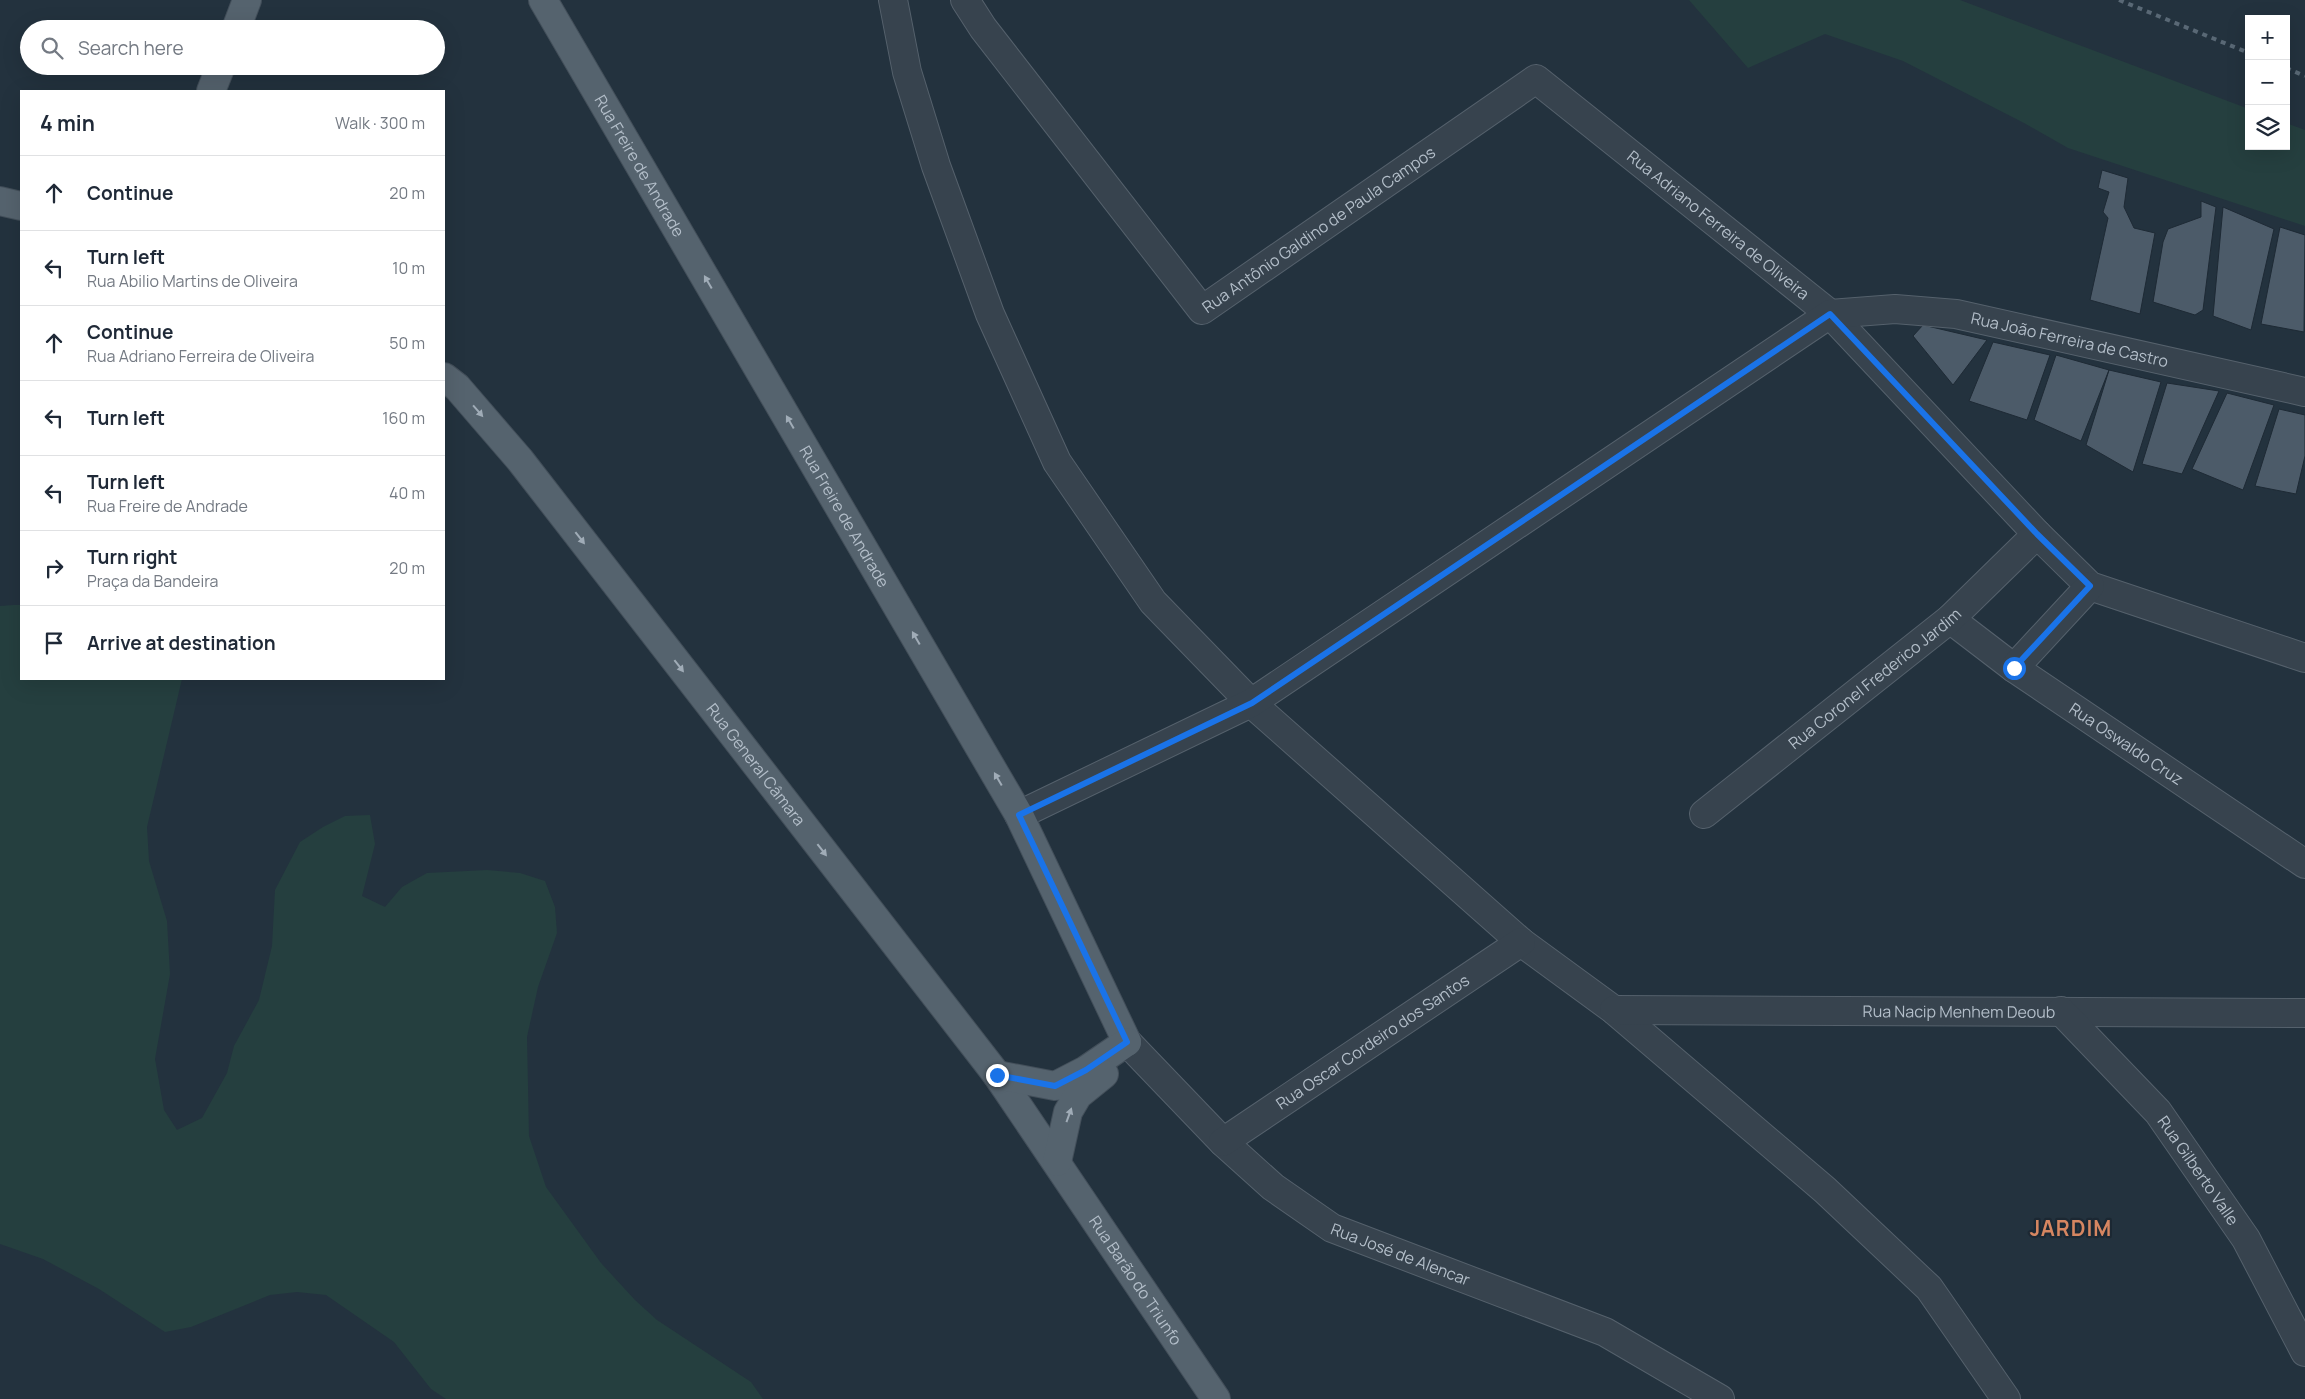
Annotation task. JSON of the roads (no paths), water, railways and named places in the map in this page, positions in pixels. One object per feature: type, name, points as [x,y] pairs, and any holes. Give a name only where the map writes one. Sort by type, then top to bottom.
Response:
[{"type":"main road","points":[[239,20],[247,0]]},
{"type":"main road","name":"Rua Freire de Andrade","points":[[543,0],[1019,815],[1127,1042]]},
{"type":"main road","points":[[211,90],[217,75]]},
{"type":"main road","points":[[0,201],[20,206]]},
{"type":"main road","name":"Rua General Câmara","points":[[445,378],[457,387],[520,460],[997,1075],[1057,1162]]},
{"type":"main road","points":[[997,1075],[1055,1086],[1086,1070],[1127,1042]]},
{"type":"main road","points":[[1057,1162],[1068,1112],[1078,1095],[1110,1068],[1127,1042]]},
{"type":"main road","name":"Rua Barão do Triunfo","points":[[1057,1162],[1216,1399]]},
{"type":"street","points":[[893,0],[907,72],[936,166],[990,314],[1058,462],[1154,602],[1252,703],[1521,942],[1614,1010],[1825,1190],[1929,1288],[2006,1399]]},
{"type":"street","name":"Rua Antônio Galdino de Paula Campos","points":[[965,0],[983,28],[1202,310],[1536,79]]},
{"type":"street","name":"Rua Adriano Ferreira de Oliveira","points":[[1536,79],[1830,314],[2037,534],[2090,586]]},
{"type":"street","name":"Rua João Ferreira de Castro","points":[[1830,314],[1894,309],[1956,314],[2305,392]]},
{"type":"street","points":[[1019,815],[1252,703],[1830,314]]},
{"type":"street","name":"Rua Coronel Frederico Jardim","points":[[1704,814],[1950,619],[2037,534]]},
{"type":"street","points":[[2014,668],[2090,586],[2305,658]]},
{"type":"street","name":"Rua Oswaldo Cruz","points":[[1950,619],[2014,668],[2305,864]]},
{"type":"street","name":"Rua Oscar Cordeiro dos Santos","points":[[1224,1142],[1521,942]]},
{"type":"street","name":"Rua Nacip Menhem Deoub","points":[[1614,1010],[2061,1011],[2305,1014]]},
{"type":"street","name":"Rua Gilberto Valle","points":[[2061,1011],[2158,1112],[2246,1239],[2305,1352]]},
{"type":"street","name":"Rua José de Alencar","points":[[1127,1042],[1224,1142],[1273,1187],[1332,1228],[1605,1332],[1720,1399]]},
{"type":"railway","points":[[2119,0],[2245,51]]},
{"type":"railway","points":[[2290,70],[2305,76]]},
{"type":"district","name":"JARDIM","points":[[2071,1228]]}]
